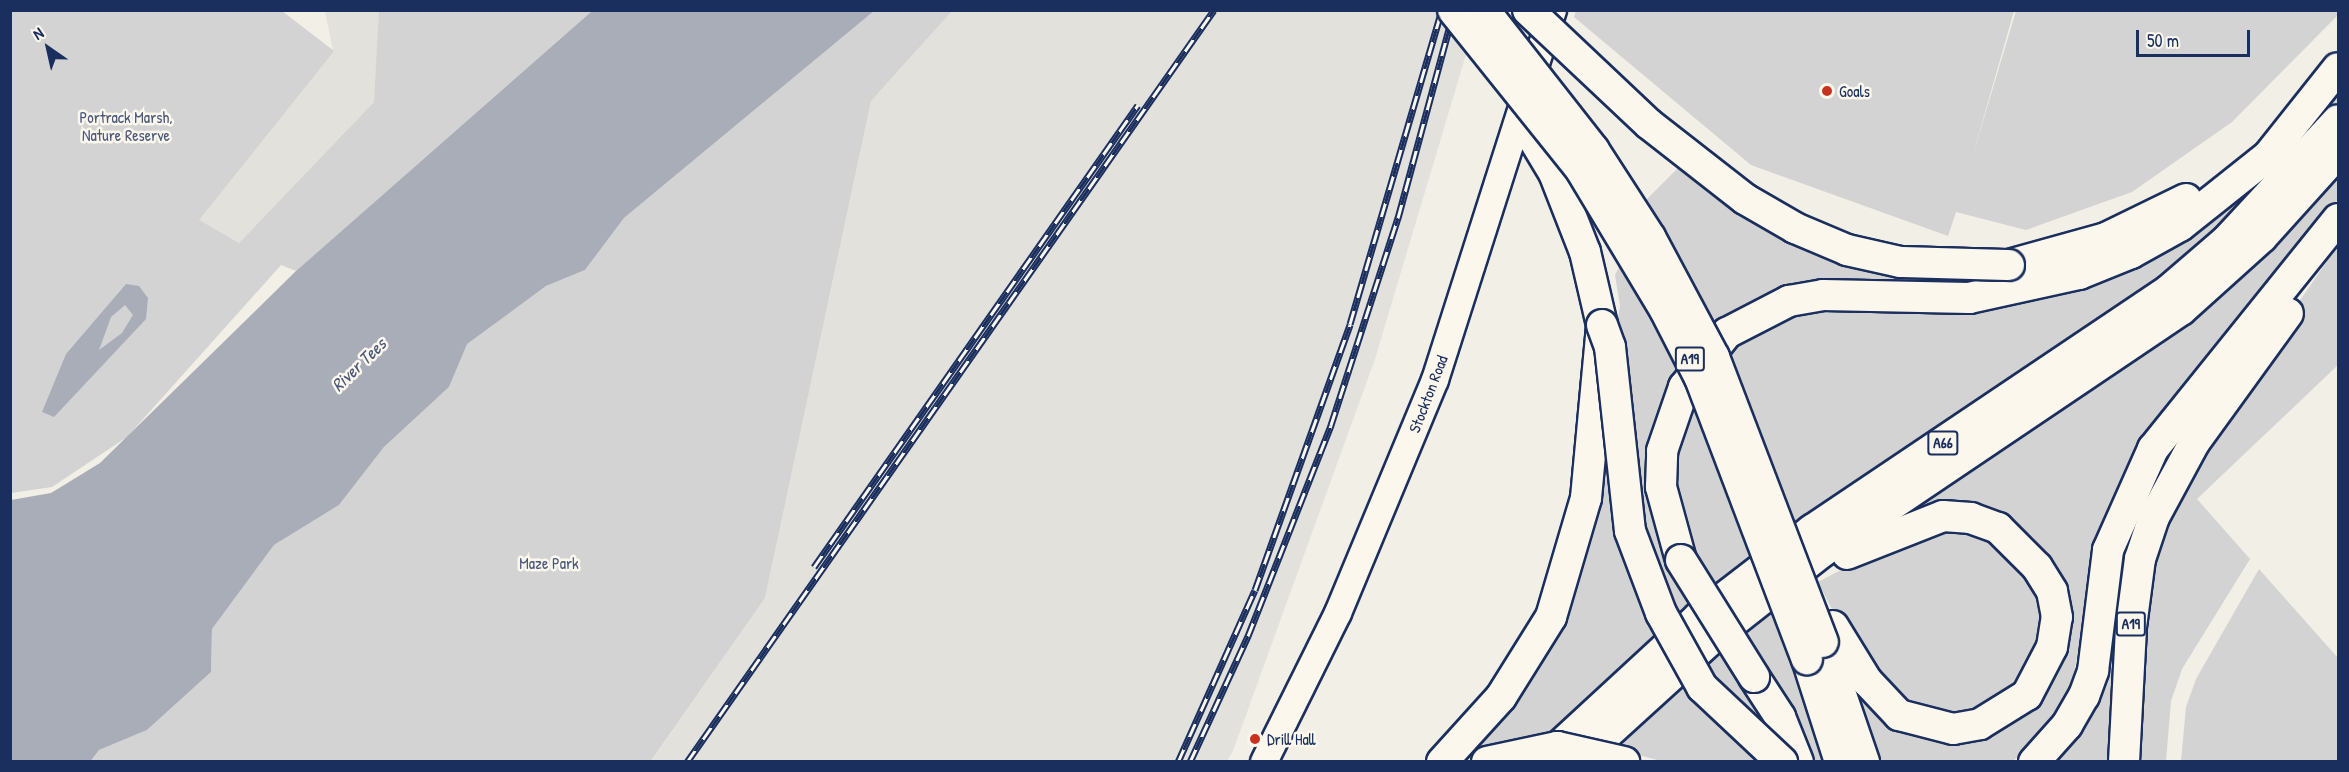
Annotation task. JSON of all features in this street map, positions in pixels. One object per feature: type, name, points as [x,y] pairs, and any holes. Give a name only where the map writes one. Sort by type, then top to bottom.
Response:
[{"type":"highway","name":"A19","points":[[1453,10],[1516,91],[1546,120],[1616,223],[1690,359],[1821,642],[1864,762]]},
{"type":"highway","name":"A19","points":[[1484,10],[1587,140],[1650,237],[1714,357],[1768,496]]},
{"type":"highway","points":[[1528,10],[1649,124],[1745,199],[1795,228],[1847,250],[1900,262],[2009,265],[2106,238],[2196,193],[2278,129],[2338,68]]},
{"type":"highway","points":[[1798,762],[1754,677],[1681,560],[1660,487],[1662,451],[1684,387],[1727,333],[1788,302],[1822,295],[1969,298],[2079,274],[2131,253],[2180,226],[2251,171],[2305,114],[2338,68]]},
{"type":"highway","name":"A19","points":[[1516,91],[1522,120],[1554,173],[1586,252],[1602,325],[1610,347],[1630,531],[1660,614],[1702,687],[1782,762]]},
{"type":"highway","name":"A66","points":[[1542,762],[1699,617],[1812,530],[2170,289],[2227,240],[2338,120]]},
{"type":"highway","name":"A66","points":[[1576,762],[1761,598],[1897,501],[2139,343],[2226,272],[2338,153]]},
{"type":"highway","name":"A19","points":[[2034,762],[2067,725],[2084,696],[2093,670],[2108,550],[2153,449],[2338,219]]},
{"type":"highway","name":"A19","points":[[2124,762],[2131,627],[2140,559],[2154,517],[2194,443],[2259,356],[2338,230]]},
{"type":"highway","name":"A19","points":[[1451,752],[1501,697],[1551,617],[1562,589],[1586,498],[1602,325]]},
{"type":"highway","name":"A66","points":[[1761,598],[1886,534],[1943,516],[1962,517],[1998,528],[2018,546],[2052,591],[2057,616],[2043,673],[2026,695],[1988,721],[1953,729],[1899,716],[1867,681],[1821,642],[1768,496]]},
{"type":"highway","name":"A19","points":[[1821,642],[1840,762]]},
{"type":"highway","points":[[1487,762],[1557,747],[1624,762]]},
{"type":"main road","name":"Stockton Road","points":[[1264,762],[1338,613],[1435,380],[1553,10]]},
{"type":"shaded area","points":[[325,11],[514,11],[374,102],[239,243],[198,221],[333,51]]},
{"type":"shaded area","points":[[952,11],[1479,11],[1375,359],[1233,751],[1227,761],[651,762],[765,598],[871,101]]},
{"type":"green space","points":[[2338,10],[2338,15],[2232,122],[2132,192],[2026,230],[1956,212],[1948,236],[1751,165],[1574,17],[1576,11],[2014,11],[1972,158],[2016,11]]},
{"type":"green space","name":"Portrack Marsh, Nature Reserve","points":[[10,11],[282,11],[334,51],[199,220],[239,243],[374,102],[379,11],[592,11],[296,271],[281,265],[127,437],[52,487],[11,493]]},
{"type":"green space","name":"Maze Park","points":[[874,11],[952,11],[871,101],[765,598],[651,761],[91,762],[99,750],[147,730],[211,672],[212,629],[274,545],[339,505],[384,447],[449,387],[466,344],[546,286],[585,270],[624,218]]},
{"type":"green space","points":[[2338,80],[2338,101],[2285,167],[2157,286],[1796,527],[1722,348],[1805,305],[2116,266]]},
{"type":"green space","points":[[2338,165],[2338,199],[2099,535],[2073,679],[2062,708],[2041,737],[2013,761],[1879,761],[1853,686],[1877,710],[2009,722],[2065,592],[2034,538],[1991,509],[1962,502],[1905,513]]},
{"type":"green space","points":[[1680,166],[1740,209],[2014,281],[1775,293],[1712,330],[1641,205]]},
{"type":"green space","points":[[2338,245],[2338,365],[2197,499],[2250,559],[2182,669],[2171,701],[2166,761],[2128,762],[2147,558],[2172,488]]},
{"type":"green space","points":[[1623,259],[1680,366],[1661,407],[1650,468],[1652,518],[1694,603],[1674,620],[1640,534],[1616,330],[1620,306],[1615,275]]},
{"type":"green space","points":[[1691,388],[1757,557],[1714,591],[1679,528],[1671,444]]},
{"type":"green space","points":[[2219,389],[2163,465],[2141,512],[2112,755],[2109,761],[2047,762],[2142,485]]},
{"type":"green space","points":[[1601,411],[1658,636],[1545,742],[1515,744],[1462,761],[1522,677]]},
{"type":"green space","points":[[1963,525],[2009,550],[2049,611],[2042,655],[2001,704],[1946,718],[1903,705],[1839,623],[1818,582],[1906,536]]},
{"type":"green space","points":[[2259,569],[2338,658],[2338,761],[2181,761],[2186,707],[2196,679]]},
{"type":"green space","points":[[1776,611],[1829,761],[1808,761],[1739,639]]},
{"type":"green space","points":[[1724,652],[1779,744],[1702,670]]},
{"type":"green space","points":[[1685,684],[1713,718],[1764,761],[1661,761],[1609,747]]},
{"type":"water","name":"River Tees","points":[[592,11],[874,11],[624,218],[585,270],[546,286],[467,344],[449,387],[384,447],[339,505],[274,545],[212,629],[211,672],[147,730],[99,750],[91,761],[11,761],[11,500],[51,493],[100,463],[296,271]]},
{"type":"water","points":[[126,284],[139,286],[148,298],[146,319],[54,417],[42,412],[66,354]],"holes":[[[125,305],[133,315],[122,333],[99,350],[111,317]]]},
{"type":"railway","points":[[687,762],[1214,10]]},
{"type":"railway","points":[[1178,762],[1255,590],[1350,324],[1442,10]]},
{"type":"railway","points":[[1190,762],[1248,636],[1331,425],[1398,218],[1454,10]]},
{"type":"railway","points":[[814,567],[1138,105]]},
{"type":"place","name":"Goals","points":[[1827,91]]},
{"type":"place","name":"Drill Hall","points":[[1255,739]]}]
